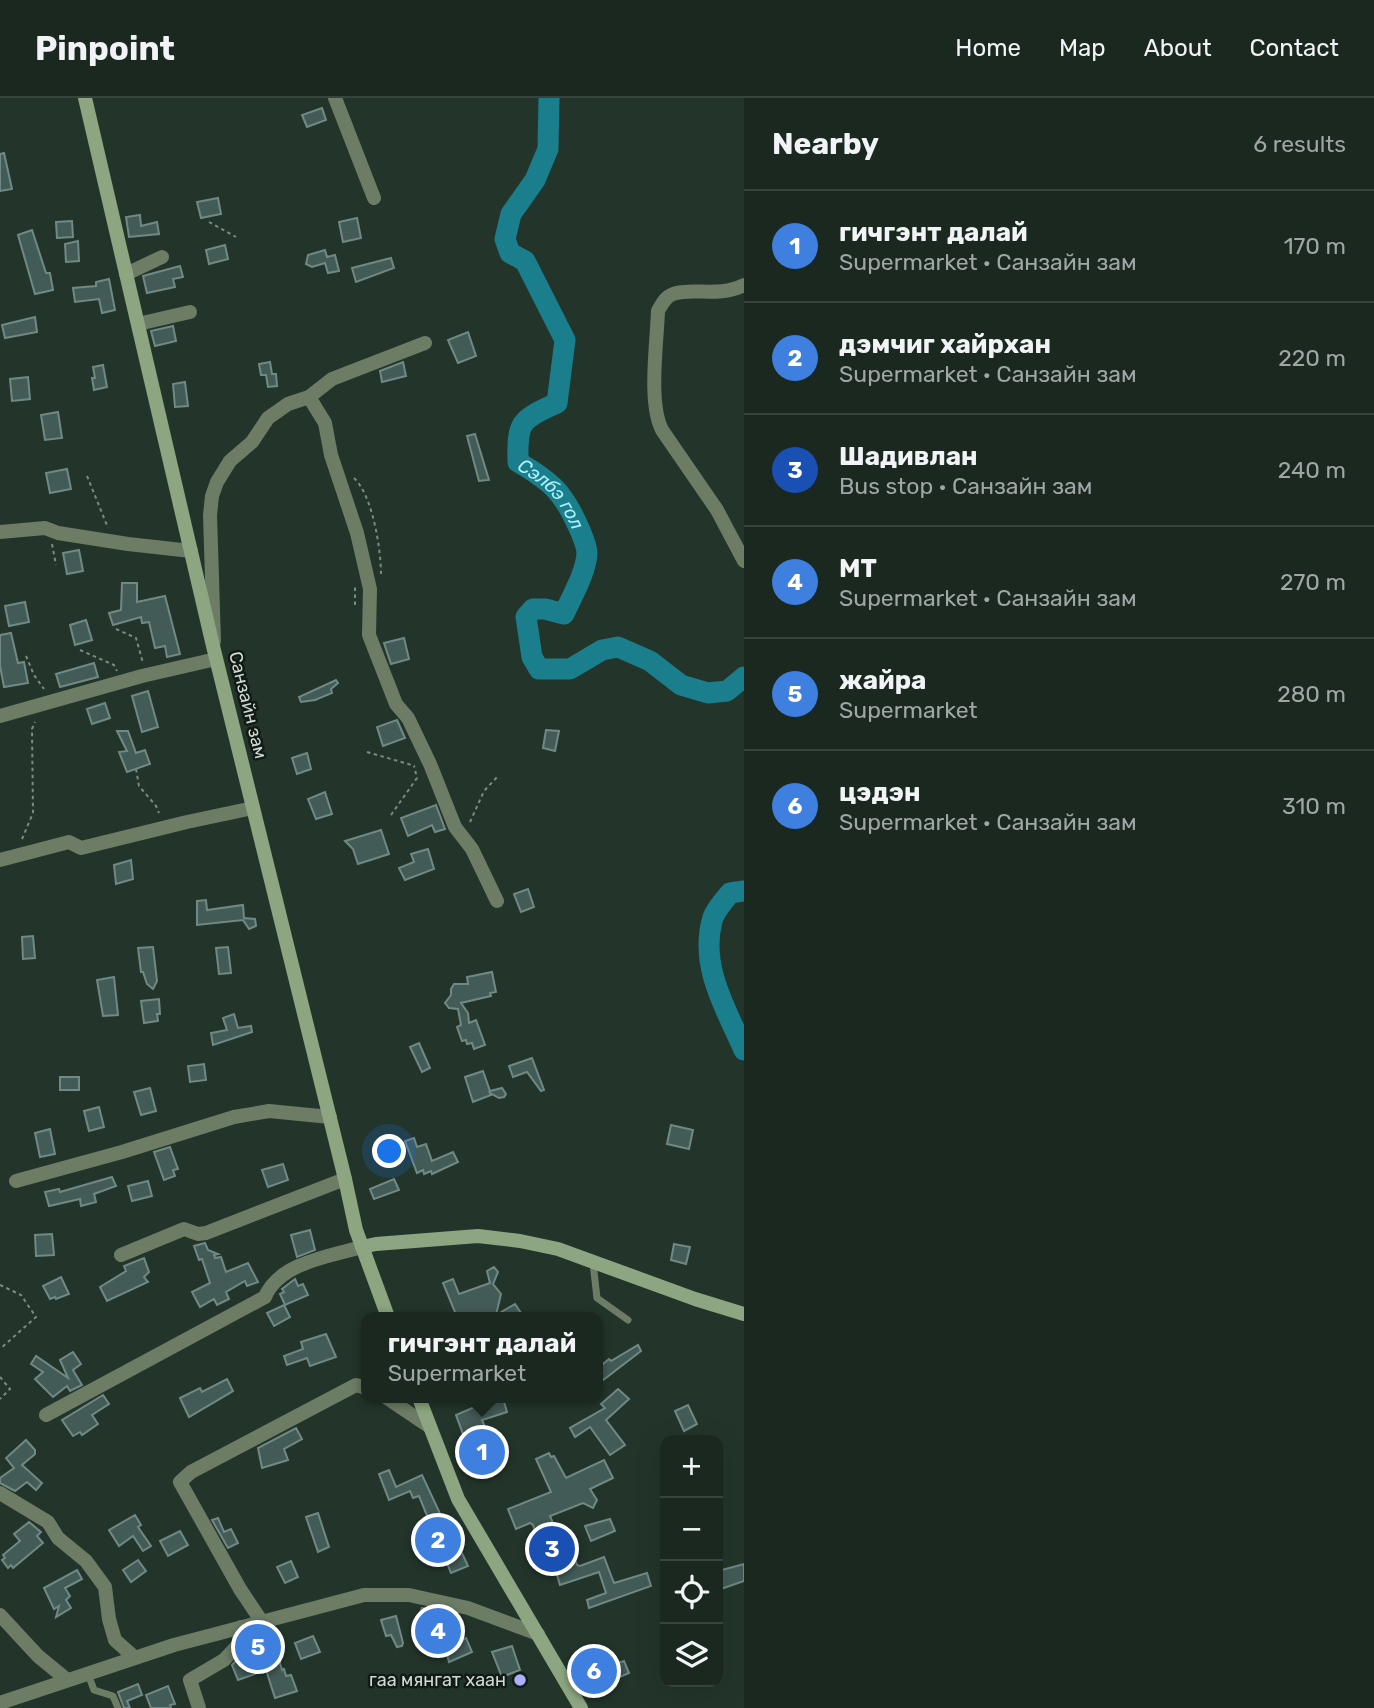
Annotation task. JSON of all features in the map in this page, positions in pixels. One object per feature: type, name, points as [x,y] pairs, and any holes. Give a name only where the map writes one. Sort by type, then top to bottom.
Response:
[{"type":"main road","name":"Санзайн зам","points":[[85,98],[215,652],[356,1230],[386,1312]]},
{"type":"main road","points":[[362,1247],[478,1236],[520,1241],[558,1250],[744,1314]]},
{"type":"main road","points":[[421,1403],[458,1499],[581,1708]]},
{"type":"street","points":[[335,98],[374,198]]},
{"type":"street","points":[[127,274],[162,257]]},
{"type":"street","points":[[744,285],[723,292],[674,294],[664,300],[658,311],[655,401],[656,419],[662,430],[717,510],[744,561]]},
{"type":"street","points":[[138,324],[190,312]]},
{"type":"street","points":[[0,716],[146,675],[215,652],[210,515],[212,496],[230,461],[252,442],[268,418],[288,404],[309,397],[332,379],[425,342]]},
{"type":"street","points":[[309,397],[325,423],[331,455],[357,533],[370,589],[369,635],[396,704],[408,718],[455,827],[472,849],[497,901]]},
{"type":"street","points":[[0,532],[48,530],[113,542],[191,551]]},
{"type":"street","points":[[0,859],[69,842],[81,848],[253,808]]},
{"type":"street","points":[[16,1181],[234,1117],[269,1111],[330,1117]]},
{"type":"street","points":[[121,1255],[184,1229],[198,1234],[206,1233],[345,1179]]},
{"type":"street","points":[[46,1415],[265,1297],[270,1286],[281,1276],[309,1263],[362,1247]]},
{"type":"street","points":[[262,1622],[240,1589],[180,1482],[191,1472],[356,1385],[361,1386]]},
{"type":"street","points":[[394,1403],[430,1427]]},
{"type":"street","points":[[0,1493],[47,1522],[58,1538],[86,1561],[105,1587],[115,1640],[134,1657]]},
{"type":"street","points":[[0,1703],[134,1657],[364,1595],[408,1595],[468,1608],[538,1634]]},
{"type":"street","points":[[0,1615],[37,1656],[66,1679]]},
{"type":"street","points":[[199,1708],[190,1679],[224,1660],[240,1643],[241,1627]]},
{"type":"lane","points":[[593,1262],[597,1298],[628,1320]]},
{"type":"lane","points":[[88,1673],[94,1690],[113,1696],[118,1708]]},
{"type":"path","points":[[209,222],[236,237]]},
{"type":"path","points":[[87,476],[113,542]]},
{"type":"path","points":[[48,530],[56,565]]},
{"type":"path","points":[[116,629],[136,638],[146,675]]},
{"type":"path","points":[[80,650],[114,664],[121,682]]},
{"type":"path","points":[[18,847],[33,813],[32,729],[47,702],[26,656]]},
{"type":"path","points":[[368,752],[413,765],[430,764]]},
{"type":"path","points":[[391,816],[417,778],[413,765]]},
{"type":"path","points":[[136,769],[139,786],[156,806],[164,828]]},
{"type":"path","points":[[464,839],[475,807],[484,791],[499,775]]},
{"type":"path","points":[[0,1285],[21,1295],[36,1317],[0,1349]]},
{"type":"path","points":[[0,1377],[10,1389],[0,1399]]},
{"type":"building","points":[[322,108],[326,120],[307,127],[302,115]]},
{"type":"building","points":[[4,153],[12,189],[0,191],[0,154]]},
{"type":"building","points":[[218,198],[221,214],[201,218],[197,202]]},
{"type":"building","points":[[140,215],[141,226],[157,222],[159,234],[129,237],[126,217]]},
{"type":"building","points":[[357,218],[361,238],[343,242],[339,222]]},
{"type":"building","points":[[72,221],[73,237],[57,238],[56,222]]},
{"type":"building","points":[[32,230],[46,273],[50,273],[53,290],[35,294],[18,235]]},
{"type":"building","points":[[78,241],[79,261],[66,262],[65,244]]},
{"type":"building","points":[[225,245],[228,259],[209,264],[206,250]]},
{"type":"building","points":[[325,250],[327,257],[335,255],[339,271],[328,273],[325,263],[312,267],[306,264],[308,255]]},
{"type":"building","points":[[391,258],[394,268],[356,282],[352,268]]},
{"type":"building","points":[[180,266],[183,277],[173,279],[175,287],[147,293],[143,276]]},
{"type":"building","points":[[109,279],[115,310],[102,313],[99,299],[75,302],[73,288],[96,286],[96,282]]},
{"type":"building","points":[[35,317],[37,332],[5,338],[2,325]]},
{"type":"building","points":[[173,326],[176,341],[155,346],[151,331]]},
{"type":"building","points":[[468,332],[476,356],[458,363],[448,340]]},
{"type":"building","points":[[270,362],[272,374],[276,374],[277,386],[268,387],[266,375],[261,375],[259,364]]},
{"type":"building","points":[[403,362],[406,376],[382,382],[380,371]]},
{"type":"building","points":[[103,365],[107,387],[94,390],[93,367]]},
{"type":"building","points":[[28,377],[30,399],[12,401],[10,379]]},
{"type":"building","points":[[185,382],[188,406],[175,407],[173,384]]},
{"type":"building","points":[[58,412],[62,438],[45,440],[41,415]]},
{"type":"building","points":[[475,434],[489,480],[479,481],[467,436]]},
{"type":"building","points":[[67,469],[71,489],[50,493],[46,473]]},
{"type":"building","points":[[79,550],[83,571],[67,574],[63,553]]},
{"type":"building","points":[[122,583],[137,583],[137,602],[165,596],[180,654],[167,657],[165,646],[155,648],[149,622],[142,623],[141,617],[113,625],[109,613],[121,610]]},
{"type":"building","points":[[25,602],[29,622],[9,626],[5,606]]},
{"type":"building","points":[[86,620],[92,640],[75,645],[70,625]]},
{"type":"building","points":[[11,633],[18,663],[24,662],[28,683],[4,687],[0,666],[0,635]]},
{"type":"building","points":[[404,638],[409,659],[391,664],[384,643]]},
{"type":"building","points":[[94,663],[98,677],[60,687],[56,674]]},
{"type":"building","points":[[336,680],[338,683],[331,689],[332,693],[301,702],[299,697]]},
{"type":"building","points":[[148,691],[158,727],[142,732],[132,696]]},
{"type":"building","points":[[105,703],[110,718],[92,724],[87,709]]},
{"type":"building","points":[[397,720],[405,738],[383,746],[377,727]]},
{"type":"building","points":[[546,730],[559,731],[555,751],[543,748]]},
{"type":"building","points":[[117,731],[128,731],[136,753],[145,750],[150,764],[127,772],[119,752],[127,751]]},
{"type":"building","points":[[307,753],[311,769],[297,774],[292,758]]},
{"type":"building","points":[[325,792],[332,814],[316,819],[308,799]]},
{"type":"building","points":[[436,805],[445,829],[435,832],[432,825],[408,836],[401,818]]},
{"type":"building","points":[[381,830],[389,854],[358,864],[353,849],[345,841]]},
{"type":"building","points":[[428,849],[434,869],[405,880],[399,868],[414,862],[411,854]]},
{"type":"building","points":[[131,860],[133,879],[116,884],[114,865]]},
{"type":"building","points":[[528,889],[534,907],[521,912],[514,894]]},
{"type":"building","points":[[206,900],[207,910],[243,905],[244,918],[255,919],[256,926],[249,929],[243,920],[197,925],[197,901]]},
{"type":"building","points":[[33,936],[35,958],[23,959],[22,937]]},
{"type":"building","points":[[153,947],[157,981],[153,989],[141,972],[138,948]]},
{"type":"building","points":[[228,947],[231,973],[219,974],[216,948]]},
{"type":"building","points":[[492,972],[496,992],[490,993],[491,996],[461,1003],[468,1013],[469,1023],[476,1020],[485,1045],[474,1049],[472,1043],[462,1041],[457,1027],[461,1025],[458,1009],[449,1008],[445,1003],[454,984],[468,984],[467,977]]},
{"type":"building","points":[[114,977],[118,1015],[103,1016],[97,980]]},
{"type":"building","points":[[159,999],[158,1021],[144,1023],[141,1001]]},
{"type":"building","points":[[234,1014],[238,1028],[251,1026],[252,1032],[213,1045],[211,1033],[227,1030],[223,1018]]},
{"type":"building","points":[[419,1043],[430,1068],[422,1072],[410,1047]]},
{"type":"building","points":[[532,1058],[544,1090],[541,1091],[527,1072],[513,1077],[509,1066]]},
{"type":"building","points":[[204,1064],[206,1080],[190,1082],[188,1066]]},
{"type":"building","points":[[483,1071],[490,1091],[502,1088],[506,1094],[504,1097],[499,1098],[490,1093],[491,1095],[473,1102],[465,1077]]},
{"type":"building","points":[[60,1077],[79,1077],[79,1090],[60,1090]]},
{"type":"building","points":[[150,1088],[156,1111],[141,1115],[134,1092]]},
{"type":"building","points":[[99,1107],[104,1127],[89,1131],[84,1111]]},
{"type":"building","points":[[671,1125],[693,1130],[689,1149],[667,1144]]},
{"type":"building","points":[[50,1129],[55,1154],[40,1157],[35,1133]]},
{"type":"building","points":[[414,1138],[417,1147],[426,1144],[432,1161],[453,1152],[458,1162],[432,1174],[431,1171],[424,1174],[423,1170],[417,1173],[405,1141]]},
{"type":"building","points":[[170,1147],[178,1169],[173,1170],[175,1176],[164,1180],[154,1152]]},
{"type":"building","points":[[283,1164],[288,1180],[268,1187],[262,1170]]},
{"type":"building","points":[[112,1177],[116,1186],[94,1194],[96,1202],[81,1206],[80,1199],[49,1206],[45,1192],[59,1189],[60,1192]]},
{"type":"building","points":[[394,1179],[399,1190],[374,1199],[370,1189]]},
{"type":"building","points":[[148,1181],[152,1196],[132,1201],[128,1186]]},
{"type":"building","points":[[310,1230],[315,1250],[297,1257],[291,1235]]},
{"type":"building","points":[[52,1234],[54,1255],[36,1256],[35,1235]]},
{"type":"building","points":[[205,1243],[208,1250],[218,1254],[214,1255],[215,1258],[221,1257],[226,1272],[248,1263],[258,1282],[247,1286],[245,1281],[226,1292],[229,1299],[217,1305],[214,1299],[200,1307],[192,1292],[210,1283],[202,1259],[199,1260],[194,1246]]},
{"type":"building","points":[[674,1244],[690,1247],[686,1264],[671,1260]]},
{"type":"building","points":[[144,1258],[149,1272],[144,1277],[148,1282],[107,1301],[100,1287],[126,1271],[124,1266]]},
{"type":"building","points":[[494,1267],[498,1272],[493,1284],[501,1294],[497,1312],[455,1312],[443,1283],[453,1279],[459,1294],[490,1283],[487,1271]]},
{"type":"building","points":[[61,1277],[69,1294],[50,1299],[43,1286]]},
{"type":"building","points":[[295,1279],[298,1286],[303,1284],[308,1295],[285,1305],[280,1294],[284,1292],[282,1289]]},
{"type":"building","points":[[515,1304],[520,1312],[501,1312]]},
{"type":"building","points":[[284,1305],[290,1317],[274,1326],[267,1313]]},
{"type":"building","points":[[326,1334],[336,1357],[310,1366],[307,1358],[287,1365],[284,1356],[303,1349],[301,1342]]},
{"type":"building","points":[[638,1345],[641,1351],[603,1380],[603,1364],[609,1359],[611,1361]]},
{"type":"building","points":[[73,1352],[81,1364],[73,1370],[82,1385],[70,1391],[67,1386],[53,1397],[35,1379],[43,1372],[31,1364],[36,1356],[68,1378],[60,1360]]},
{"type":"building","points":[[227,1379],[233,1391],[189,1417],[180,1398],[200,1388],[202,1392]]},
{"type":"building","points":[[618,1389],[629,1399],[606,1420],[625,1445],[610,1455],[590,1427],[575,1437],[570,1428],[605,1408],[601,1404]]},
{"type":"building","points":[[103,1395],[109,1404],[92,1415],[98,1424],[82,1435],[80,1432],[73,1436],[62,1420]]},
{"type":"building","points":[[484,1403],[504,1403],[507,1412],[482,1420],[495,1451],[472,1459],[456,1415]]},
{"type":"building","points":[[688,1405],[697,1424],[684,1431],[675,1411]]},
{"type":"building","points":[[296,1428],[302,1439],[284,1449],[288,1460],[262,1468],[258,1448]]},
{"type":"building","points":[[26,1440],[35,1450],[35,1454],[22,1465],[42,1483],[36,1490],[27,1482],[15,1491],[0,1483],[0,1478],[14,1468],[6,1458]]},
{"type":"building","points":[[549,1453],[551,1457],[554,1456],[566,1478],[604,1460],[613,1478],[590,1489],[597,1500],[593,1508],[583,1503],[550,1516],[557,1533],[566,1530],[577,1565],[604,1557],[614,1583],[647,1573],[651,1586],[589,1608],[587,1600],[606,1593],[599,1572],[560,1585],[552,1559],[545,1561],[533,1525],[530,1523],[516,1529],[508,1509],[551,1492],[536,1459]]},
{"type":"building","points":[[389,1470],[396,1487],[422,1475],[458,1552],[461,1551],[468,1566],[451,1573],[442,1551],[435,1554],[423,1526],[430,1523],[419,1496],[413,1498],[410,1491],[389,1500],[379,1474]]},
{"type":"building","points":[[318,1513],[329,1547],[318,1552],[306,1517]]},
{"type":"building","points":[[135,1515],[141,1525],[138,1527],[151,1546],[143,1551],[133,1536],[119,1546],[109,1530]]},
{"type":"building","points":[[218,1518],[224,1532],[231,1529],[238,1543],[228,1548],[212,1520]]},
{"type":"building","points":[[610,1519],[615,1531],[591,1541],[585,1526]]},
{"type":"building","points":[[29,1522],[41,1532],[37,1536],[43,1543],[13,1568],[11,1565],[8,1568],[2,1560],[5,1558],[3,1555],[20,1541],[14,1534]]},
{"type":"building","points":[[180,1531],[188,1545],[168,1556],[160,1541]]},
{"type":"building","points":[[138,1560],[146,1571],[131,1582],[123,1570]]},
{"type":"building","points":[[291,1561],[298,1577],[285,1583],[277,1567]]},
{"type":"building","points":[[744,1564],[744,1581],[723,1588],[723,1570]]},
{"type":"building","points":[[77,1570],[82,1579],[65,1588],[70,1596],[66,1600],[71,1608],[56,1617],[59,1606],[54,1609],[44,1588]]},
{"type":"building","points":[[422,1608],[452,1617],[446,1633],[433,1628],[429,1637],[413,1631]]},
{"type":"building","points":[[396,1616],[403,1643],[397,1647],[391,1635],[386,1636],[381,1620]]},
{"type":"building","points":[[313,1636],[320,1652],[301,1659],[295,1643]]},
{"type":"building","points":[[466,1638],[472,1652],[449,1662],[445,1647]]},
{"type":"building","points":[[273,1639],[282,1670],[284,1669],[286,1676],[291,1675],[297,1691],[275,1698],[266,1670],[238,1680],[232,1665],[243,1653],[252,1650],[252,1645]]},
{"type":"building","points":[[512,1646],[520,1670],[502,1677],[492,1652]]},
{"type":"building","points":[[603,1653],[609,1666],[624,1661],[629,1673],[620,1677],[619,1674],[595,1685],[584,1662]]},
{"type":"building","points":[[138,1684],[142,1695],[127,1701],[130,1708],[124,1708],[118,1692]]},
{"type":"building","points":[[168,1686],[175,1704],[170,1705],[171,1708],[151,1708],[146,1695]]},
{"type":"waterway","name":"Сэлбэ гол","points":[[549,98],[548,149],[535,180],[511,214],[505,239],[510,253],[525,261],[565,340],[557,403],[536,413],[520,429],[518,462],[548,482],[562,497],[579,528],[587,553],[581,576],[564,614],[533,609],[526,617],[532,657],[539,669],[570,669],[602,650],[618,647],[650,661],[681,685],[708,693],[727,691],[744,677]]},
{"type":"waterway","name":"Сэлбэ гол","points":[[744,891],[730,893],[720,906],[713,917],[709,938],[712,971],[744,1050]]},
{"type":"place","name":"гичгэнт далай","points":[[482,1452]]},
{"type":"place","name":"дэмчиг хайрхан","points":[[438,1540]]},
{"type":"place","name":"Шадивлан","points":[[552,1549]]},
{"type":"place","name":"MT","points":[[438,1631]]},
{"type":"place","name":"жайра","points":[[258,1647]]},
{"type":"place","name":"цэдэн","points":[[594,1671]]},
{"type":"place","name":"гаа мянгат хаан","points":[[520,1680]]}]
